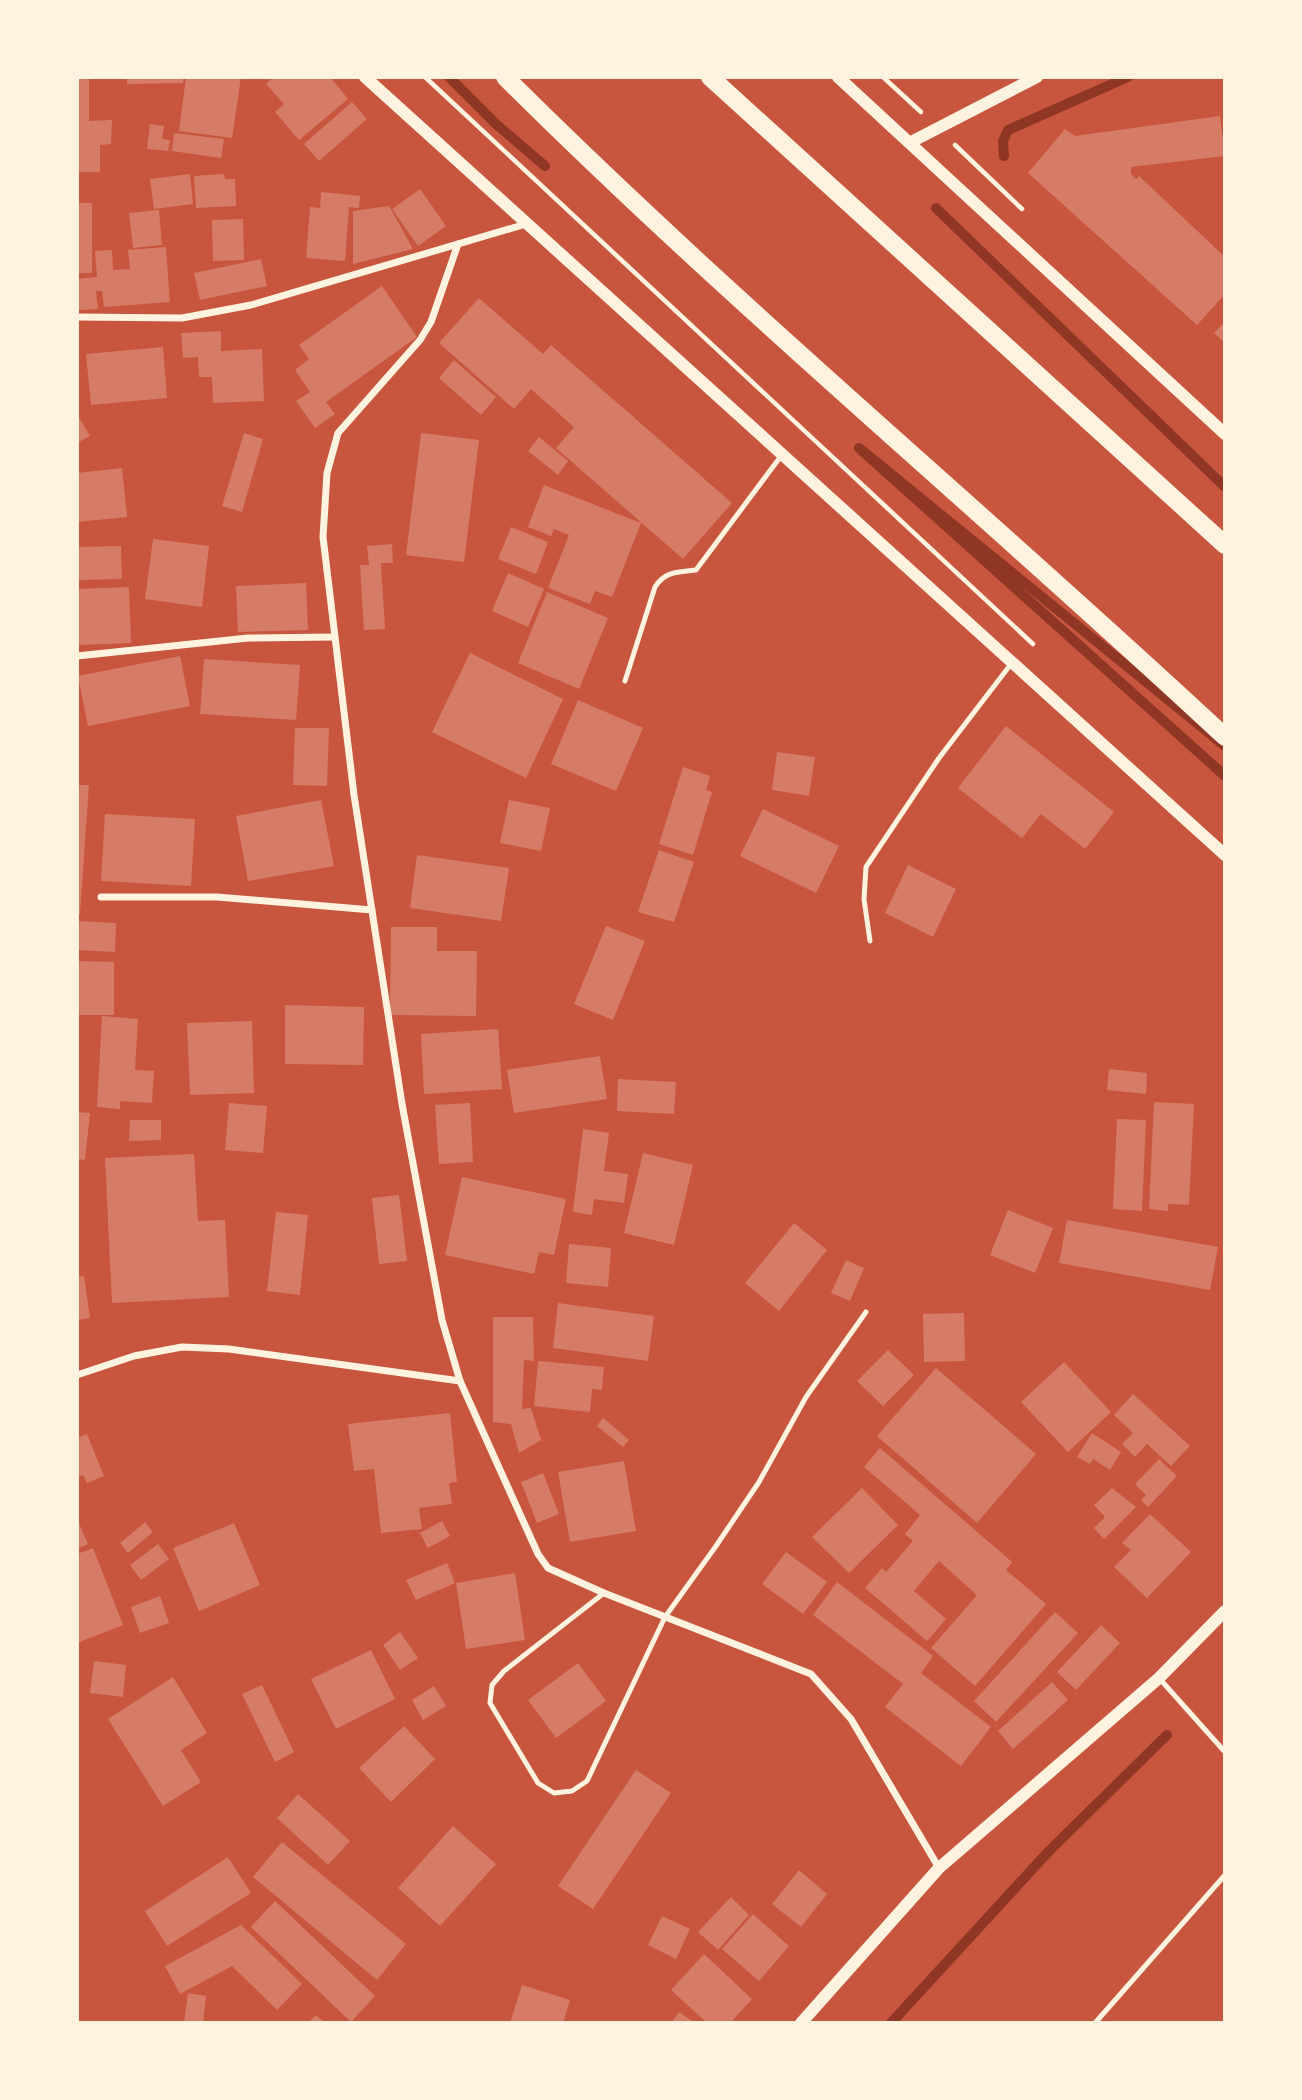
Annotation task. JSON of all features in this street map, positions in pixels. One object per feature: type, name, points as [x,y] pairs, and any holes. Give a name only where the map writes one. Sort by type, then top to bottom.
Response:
[{"type":"main road","points":[[505,77],[626,198],[1055,579],[1225,737]]},
{"type":"main road","points":[[710,77],[1225,545]]},
{"type":"street","points":[[365,77],[1225,855]]},
{"type":"street","points":[[838,77],[1225,434]]},
{"type":"street","points":[[911,142],[1037,77]]},
{"type":"street","points":[[77,317],[182,318],[240,307],[526,224]]},
{"type":"street","points":[[458,244],[439,302],[420,340],[338,433],[327,473],[323,537],[333,637],[372,910],[430,1264],[442,1320],[460,1381],[538,1554],[548,1568],[604,1593],[811,1674],[851,1719],[939,1868]]},
{"type":"street","points":[[77,656],[248,638],[333,637]]},
{"type":"street","points":[[101,897],[217,897],[372,910]]},
{"type":"street","points":[[77,1375],[134,1356],[182,1347],[229,1349],[460,1381]]},
{"type":"street","points":[[801,2023],[939,1868],[1159,1678],[1225,1611]]},
{"type":"lane","points":[[625,681],[660,578],[668,573],[696,570],[783,454]]},
{"type":"lane","points":[[870,941],[864,899],[866,867],[939,758],[1011,663]]},
{"type":"lane","points":[[604,1593],[504,1671],[492,1685],[491,1703],[538,1783],[554,1793],[572,1791],[587,1781],[665,1616],[759,1482],[806,1397],[866,1312]]},
{"type":"lane","points":[[1159,1678],[1225,1752]]},
{"type":"lane","points":[[1096,2023],[1225,1875]]},
{"type":"path","points":[[425,77],[1043,653]]},
{"type":"building","points":[[77,77],[89,77],[89,121],[112,120],[111,144],[100,145],[100,172],[77,172]]},
{"type":"building","points":[[127,77],[183,77],[183,83],[127,84]]},
{"type":"building","points":[[186,77],[241,77],[232,138],[179,131]]},
{"type":"building","points":[[274,77],[330,77],[348,99],[299,140],[275,112],[284,104],[266,84]]},
{"type":"building","points":[[352,102],[367,119],[319,161],[304,144]]},
{"type":"building","points":[[1220,116],[1225,156],[1131,167],[1131,174],[1136,179],[1139,176],[1225,257],[1225,294],[1197,325],[1028,173],[1065,129],[1075,136]]},
{"type":"building","points":[[150,124],[164,126],[162,139],[170,140],[168,151],[147,149]]},
{"type":"building","points":[[174,133],[224,139],[221,158],[172,151]]},
{"type":"building","points":[[190,174],[193,204],[154,209],[150,179]]},
{"type":"building","points":[[224,174],[225,179],[235,179],[236,206],[196,208],[194,176]]},
{"type":"building","points":[[420,189],[446,226],[418,246],[392,209]]},
{"type":"building","points":[[321,192],[360,196],[359,208],[349,207],[345,261],[306,258],[310,207],[320,208]]},
{"type":"building","points":[[77,203],[92,203],[92,273],[77,273]]},
{"type":"building","points":[[389,206],[413,249],[353,264],[353,211]]},
{"type":"building","points":[[159,210],[162,245],[133,248],[129,213]]},
{"type":"building","points":[[243,219],[244,260],[213,261],[212,220]]},
{"type":"building","points":[[166,247],[170,302],[104,307],[102,291],[96,291],[98,309],[78,310],[77,279],[97,277],[95,251],[112,250],[113,270],[130,269],[128,250]]},
{"type":"building","points":[[261,259],[267,286],[200,300],[194,273]]},
{"type":"building","points":[[382,286],[417,337],[326,402],[335,414],[315,428],[296,401],[310,392],[295,370],[309,359],[299,345]]},
{"type":"building","points":[[479,298],[543,354],[551,345],[732,503],[683,559],[556,448],[574,427],[531,389],[514,409],[439,343]]},
{"type":"building","points":[[1225,322],[1225,343],[1214,333]]},
{"type":"building","points":[[221,331],[221,351],[262,349],[264,401],[213,403],[212,377],[199,377],[198,357],[183,358],[181,333]]},
{"type":"building","points":[[163,347],[167,398],[91,405],[86,354]]},
{"type":"building","points":[[454,360],[496,397],[481,415],[439,378]]},
{"type":"building","points":[[77,414],[90,436],[77,443]]},
{"type":"building","points":[[244,433],[263,439],[242,512],[222,506]]},
{"type":"building","points":[[421,433],[479,440],[464,562],[406,555]]},
{"type":"building","points":[[539,437],[568,461],[558,475],[528,451]]},
{"type":"building","points":[[122,468],[127,517],[77,522],[77,473]]},
{"type":"building","points":[[544,485],[641,523],[612,597],[595,591],[590,604],[548,588],[569,535],[554,529],[551,536],[528,527]]},
{"type":"building","points":[[511,527],[548,542],[536,574],[498,559]]},
{"type":"building","points":[[153,539],[209,546],[202,607],[145,599]]},
{"type":"building","points":[[392,544],[393,563],[381,563],[385,629],[364,630],[360,565],[369,565],[367,546]]},
{"type":"building","points":[[121,546],[122,579],[77,580],[77,547]]},
{"type":"building","points":[[508,573],[544,589],[528,627],[492,611]]},
{"type":"building","points":[[306,583],[308,630],[238,632],[236,586]]},
{"type":"building","points":[[129,587],[131,643],[77,645],[77,589]]},
{"type":"building","points":[[547,592],[608,618],[579,689],[518,663]]},
{"type":"building","points":[[470,653],[563,699],[526,778],[432,732]]},
{"type":"building","points":[[180,656],[190,706],[88,726],[78,676]]},
{"type":"building","points":[[204,659],[300,665],[296,720],[200,714]]},
{"type":"building","points":[[578,700],[643,728],[616,791],[551,764]]},
{"type":"building","points":[[1006,726],[1114,812],[1085,849],[1041,814],[1022,838],[958,788]]},
{"type":"building","points":[[295,728],[329,728],[327,786],[293,785]]},
{"type":"building","points":[[777,752],[815,757],[809,796],[772,790]]},
{"type":"building","points":[[683,767],[710,776],[706,790],[712,792],[693,855],[659,844]]},
{"type":"building","points":[[77,785],[89,785],[80,914],[77,914]]},
{"type":"building","points":[[321,800],[334,866],[248,881],[236,816]]},
{"type":"building","points":[[509,800],[550,808],[541,851],[500,843]]},
{"type":"building","points":[[763,809],[839,846],[816,893],[740,856]]},
{"type":"building","points":[[105,814],[195,819],[191,886],[101,881]]},
{"type":"building","points":[[659,850],[694,862],[674,922],[638,912]]},
{"type":"building","points":[[417,855],[509,868],[501,921],[410,908]]},
{"type":"building","points":[[908,865],[956,889],[933,937],[885,913]]},
{"type":"building","points":[[77,921],[116,923],[115,952],[77,950]]},
{"type":"building","points":[[606,926],[645,941],[613,1020],[574,1004]]},
{"type":"building","points":[[391,927],[437,927],[437,951],[477,951],[476,1016],[390,1015]]},
{"type":"building","points":[[77,961],[114,962],[114,1015],[77,1015]]},
{"type":"building","points":[[285,1005],[364,1007],[363,1065],[285,1064]]},
{"type":"building","points":[[102,1016],[138,1019],[135,1070],[154,1071],[152,1103],[120,1101],[120,1109],[97,1107]]},
{"type":"building","points":[[252,1021],[254,1093],[190,1095],[187,1023]]},
{"type":"building","points":[[498,1029],[502,1089],[424,1094],[421,1034]]},
{"type":"building","points":[[600,1056],[607,1099],[514,1113],[507,1070]]},
{"type":"building","points":[[1109,1069],[1147,1073],[1146,1094],[1107,1090]]},
{"type":"building","points":[[618,1079],[676,1082],[674,1114],[617,1111]]},
{"type":"building","points":[[1154,1102],[1194,1104],[1189,1205],[1168,1204],[1168,1211],[1149,1209]]},
{"type":"building","points":[[229,1103],[267,1106],[263,1153],[225,1150]]},
{"type":"building","points":[[470,1103],[473,1162],[439,1164],[435,1105]]},
{"type":"building","points":[[77,1112],[90,1113],[85,1160],[77,1159]]},
{"type":"building","points":[[1117,1119],[1146,1120],[1142,1211],[1113,1209]]},
{"type":"building","points":[[130,1120],[161,1120],[161,1140],[129,1141]]},
{"type":"building","points":[[583,1129],[609,1133],[604,1171],[628,1174],[624,1203],[594,1199],[592,1215],[573,1212]]},
{"type":"building","points":[[643,1153],[693,1165],[674,1245],[624,1233]]},
{"type":"building","points":[[194,1154],[198,1221],[225,1220],[229,1297],[112,1303],[105,1158]]},
{"type":"building","points":[[462,1177],[566,1199],[554,1255],[539,1252],[534,1274],[445,1255]]},
{"type":"building","points":[[399,1195],[407,1261],[379,1264],[372,1198]]},
{"type":"building","points":[[1008,1210],[1053,1228],[1035,1273],[990,1255]]},
{"type":"building","points":[[276,1212],[308,1215],[300,1295],[267,1291]]},
{"type":"building","points":[[1067,1220],[1218,1247],[1210,1290],[1059,1263]]},
{"type":"building","points":[[794,1223],[827,1250],[779,1311],[745,1283]]},
{"type":"building","points":[[569,1244],[611,1248],[608,1287],[566,1283]]},
{"type":"building","points":[[846,1260],[864,1268],[850,1301],[831,1293]]},
{"type":"building","points":[[84,1276],[90,1318],[77,1320],[77,1277]]},
{"type":"building","points":[[558,1303],[654,1316],[648,1361],[553,1348]]},
{"type":"building","points":[[964,1313],[965,1361],[924,1362],[923,1314]]},
{"type":"building","points":[[493,1317],[533,1317],[534,1361],[524,1360],[522,1409],[531,1408],[541,1440],[519,1453],[511,1424],[493,1422]]},
{"type":"building","points":[[888,1350],[914,1375],[883,1406],[857,1381]]},
{"type":"building","points":[[538,1361],[604,1367],[602,1390],[592,1389],[590,1412],[534,1406]]},
{"type":"building","points":[[1064,1362],[1111,1412],[1068,1452],[1021,1402]]},
{"type":"building","points":[[936,1368],[1036,1454],[977,1523],[877,1436]]},
{"type":"building","points":[[1133,1394],[1190,1446],[1171,1466],[1147,1444],[1135,1457],[1122,1444],[1133,1433],[1114,1415]]},
{"type":"building","points":[[450,1413],[457,1482],[449,1483],[452,1504],[419,1508],[422,1529],[381,1533],[374,1469],[354,1471],[348,1424]]},
{"type":"building","points":[[603,1418],[629,1440],[623,1447],[597,1426]]},
{"type":"building","points":[[1092,1433],[1121,1452],[1110,1470],[1093,1459],[1090,1464],[1077,1457]]},
{"type":"building","points":[[87,1434],[104,1476],[87,1483],[83,1475],[77,1477],[77,1438]]},
{"type":"building","points":[[880,1448],[1012,1562],[1006,1570],[1046,1604],[975,1686],[931,1648],[977,1595],[939,1561],[914,1591],[946,1619],[927,1641],[865,1588],[882,1568],[886,1572],[913,1541],[905,1534],[920,1515],[864,1467]]},
{"type":"building","points":[[1159,1459],[1177,1476],[1148,1507],[1141,1500],[1146,1495],[1135,1484]]},
{"type":"building","points":[[624,1461],[636,1531],[570,1542],[558,1472]]},
{"type":"building","points":[[543,1473],[559,1514],[537,1523],[521,1482]]},
{"type":"building","points":[[862,1488],[898,1525],[849,1573],[812,1537]]},
{"type":"building","points":[[1112,1488],[1136,1507],[1104,1539],[1094,1528],[1105,1517],[1094,1505]]},
{"type":"building","points":[[1150,1514],[1191,1552],[1147,1598],[1114,1567],[1131,1550],[1122,1543]]},
{"type":"building","points":[[77,1519],[88,1544],[77,1549]]},
{"type":"building","points":[[442,1521],[450,1536],[428,1548],[420,1533]]},
{"type":"building","points":[[145,1522],[153,1532],[128,1553],[120,1543]]},
{"type":"building","points":[[234,1523],[260,1585],[199,1611],[173,1548]]},
{"type":"building","points":[[158,1544],[169,1559],[141,1580],[130,1565]]},
{"type":"building","points":[[93,1548],[123,1625],[77,1643],[77,1554]]},
{"type":"building","points":[[786,1552],[827,1582],[803,1614],[762,1584]]},
{"type":"building","points":[[447,1563],[455,1583],[416,1600],[406,1580]]},
{"type":"building","points":[[515,1573],[525,1640],[466,1649],[456,1583]]},
{"type":"building","points":[[837,1582],[933,1656],[921,1673],[991,1727],[961,1766],[885,1707],[903,1684],[813,1615]]},
{"type":"building","points":[[160,1596],[169,1623],[140,1633],[131,1607]]},
{"type":"building","points":[[1055,1612],[1078,1633],[996,1722],[974,1701]]},
{"type":"building","points":[[1101,1625],[1120,1643],[1076,1690],[1057,1672]]},
{"type":"building","points":[[400,1632],[418,1658],[400,1670],[383,1645]]},
{"type":"building","points":[[371,1650],[395,1699],[336,1729],[311,1679]]},
{"type":"building","points":[[94,1661],[126,1665],[123,1697],[90,1693]]},
{"type":"building","points":[[578,1663],[606,1701],[556,1738],[528,1700]]},
{"type":"building","points":[[173,1677],[207,1733],[181,1750],[201,1782],[163,1806],[108,1719]]},
{"type":"building","points":[[1052,1682],[1068,1700],[1013,1749],[998,1731]]},
{"type":"building","points":[[262,1685],[294,1752],[275,1762],[242,1694]]},
{"type":"building","points":[[434,1686],[446,1706],[423,1720],[412,1700]]},
{"type":"building","points":[[404,1726],[435,1759],[391,1802],[359,1768]]},
{"type":"building","points":[[636,1770],[671,1793],[593,1909],[558,1886]]},
{"type":"building","points":[[298,1794],[350,1841],[328,1865],[277,1818]]},
{"type":"building","points":[[453,1826],[496,1864],[440,1926],[398,1888]]},
{"type":"building","points":[[282,1842],[406,1944],[377,1980],[253,1877]]},
{"type":"building","points":[[228,1857],[251,1893],[167,1946],[145,1911]]},
{"type":"building","points":[[799,1870],[827,1894],[801,1927],[772,1904]]},
{"type":"building","points":[[731,1897],[749,1915],[718,1950],[698,1932]]},
{"type":"building","points":[[275,1901],[375,1996],[351,2022],[251,1927]]},
{"type":"building","points":[[753,1914],[789,1946],[759,1981],[722,1949]]},
{"type":"building","points":[[662,1916],[690,1929],[676,1959],[648,1945]]},
{"type":"building","points":[[241,1925],[302,1984],[277,2010],[232,1966],[180,1994],[165,1966]]},
{"type":"building","points":[[704,1954],[752,1999],[730,2023],[707,2023],[671,1990]]},
{"type":"building","points":[[522,1985],[570,2000],[563,2023],[510,2023]]},
{"type":"building","points":[[188,1993],[206,1996],[203,2023],[184,2023]]},
{"type":"building","points":[[679,2012],[695,2023],[671,2023]]},
{"type":"building","points":[[315,2015],[326,2023],[309,2023]]},
{"type":"waterway","points":[[449,77],[496,124],[545,166]]},
{"type":"waterway","points":[[1004,156],[1003,141],[1008,130],[1128,77]]},
{"type":"waterway","points":[[936,208],[1225,487]]},
{"type":"waterway","points":[[1225,746],[859,448],[1225,776]]},
{"type":"waterway","points":[[891,2023],[1049,1851],[1167,1735]]}]
